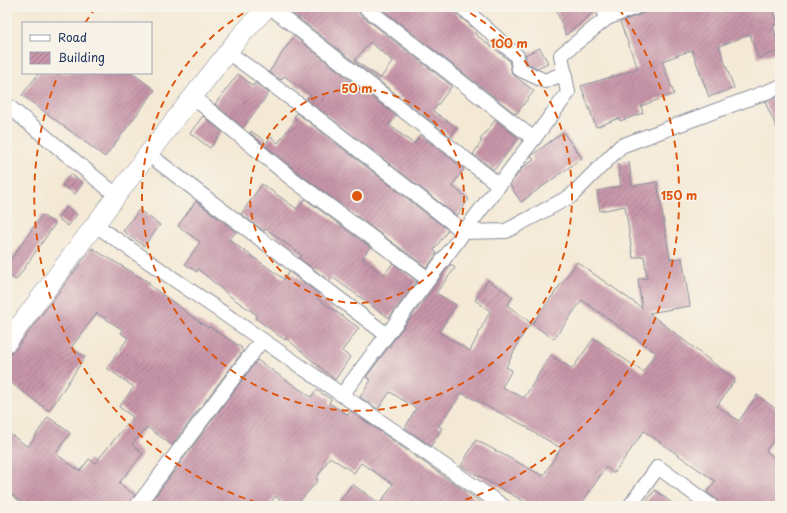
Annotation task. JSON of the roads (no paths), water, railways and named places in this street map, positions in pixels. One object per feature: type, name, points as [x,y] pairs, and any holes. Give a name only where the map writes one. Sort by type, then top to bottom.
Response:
[{"type":"street","points":[[7,342],[94,224],[192,97],[267,7]]},
{"type":"street","points":[[270,7],[499,185]]},
{"type":"street","points":[[365,7],[534,139]]},
{"type":"street","points":[[462,7],[518,56],[519,69],[545,81],[565,73]]},
{"type":"street","points":[[342,395],[568,93],[561,55],[605,12],[636,7]]},
{"type":"street","points":[[228,52],[324,123],[464,232],[506,231],[571,196],[621,146],[780,87]]},
{"type":"street","points":[[192,97],[291,178],[428,279]]},
{"type":"street","points":[[7,105],[116,195]]},
{"type":"street","points":[[148,154],[387,335]]},
{"type":"street","points":[[94,224],[503,506]]},
{"type":"street","points":[[137,506],[262,340]]},
{"type":"street","points":[[630,506],[658,467],[711,506]]}]
